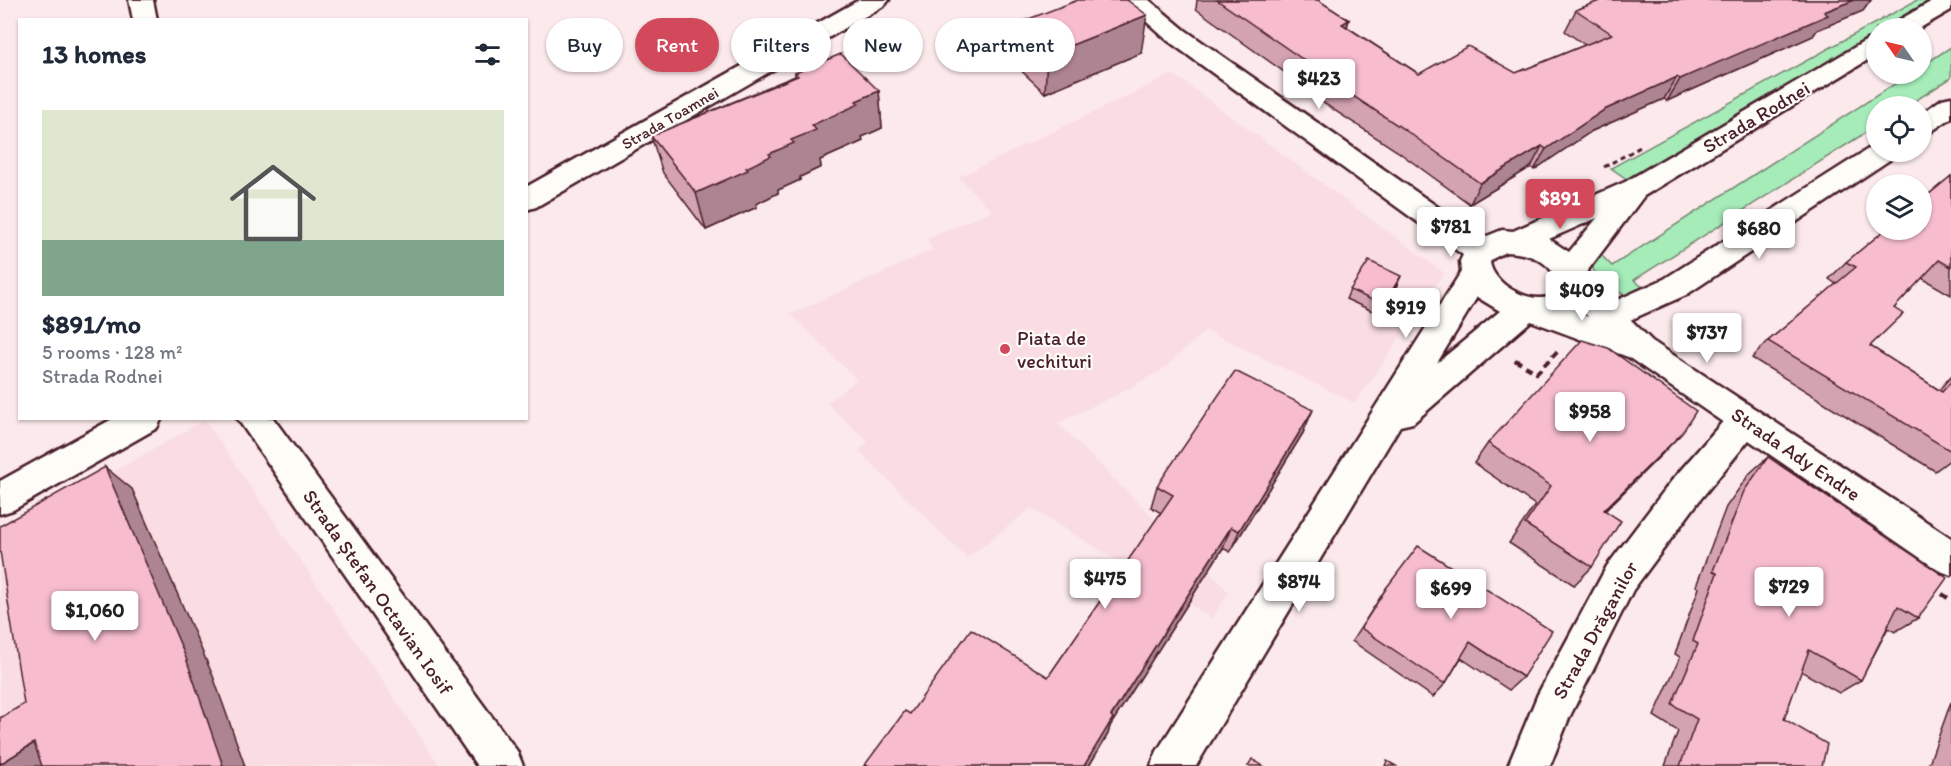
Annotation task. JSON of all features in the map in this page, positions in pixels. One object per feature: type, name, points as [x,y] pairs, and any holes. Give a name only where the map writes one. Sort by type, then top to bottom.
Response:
[{"type":"main road","points":[[141,0],[145,18]]},
{"type":"main road","name":"Strada Toamnei","points":[[528,199],[877,0]]},
{"type":"main road","points":[[1134,0],[1176,35],[1478,262],[1482,284],[1493,295],[1532,310],[1555,309],[1566,303],[1573,294],[1572,278],[1562,261],[1549,251],[1533,244],[1517,241],[1502,241],[1489,245],[1478,262],[1378,431],[1172,766]]},
{"type":"main road","points":[[1920,18],[1951,0]]},
{"type":"main road","name":"Strada Rodnei","points":[[1517,241],[1635,189],[1866,51]]},
{"type":"main road","points":[[1932,118],[1951,105]]},
{"type":"main road","points":[[1608,317],[1675,287],[1866,162]]},
{"type":"main road","name":"Strada Rodnei","points":[[1572,278],[1635,189]]},
{"type":"main road","name":"Strada Ady Endre","points":[[1572,278],[1641,350],[1951,558]]},
{"type":"main road","points":[[1378,431],[1532,310]]},
{"type":"main road","name":"Strada Ady Endre","points":[[1532,310],[1641,350]]},
{"type":"main road","points":[[0,499],[141,420]]},
{"type":"main road","name":"Strada Ștefan Octavian Iosif","points":[[255,420],[502,766]]},
{"type":"main road","name":"Strada Drăganilor","points":[[1529,766],[1552,708],[1620,578],[1686,490],[1745,420]]},
{"type":"path","points":[[1538,373],[1560,350]]},
{"type":"shaded area","name":"Piata de vechituri","points":[[1173,74],[1444,273],[1355,403],[1206,330],[1163,369],[1116,395],[1057,423],[1229,592],[1212,618],[1031,508],[967,558],[859,451],[868,442],[827,403],[857,380],[791,314],[933,250],[927,239],[992,211],[959,177]]},
{"type":"shaded area","points":[[205,420],[440,766],[0,766],[0,536]]},
{"type":"green space","points":[[1917,0],[1940,0],[1910,18],[1884,18]]},
{"type":"green space","points":[[1866,28],[1866,44],[1634,184],[1611,168]]},
{"type":"green space","points":[[1951,47],[1951,78],[1923,96],[1876,96],[1894,84],[1932,84],[1932,59]]},
{"type":"green space","points":[[1866,102],[1866,132],[1634,280],[1645,289],[1632,298],[1609,286],[1594,272],[1593,265],[1599,253],[1612,266]]},
{"type":"building","points":[[1078,0],[1127,0],[1147,15],[1075,44],[1075,18],[1031,18]]},
{"type":"building","points":[[1217,0],[1318,0],[1349,20],[1342,24],[1419,74],[1468,46],[1516,73],[1612,34],[1576,10],[1602,0],[1854,0],[1824,12],[1828,15],[1680,79],[1677,77],[1604,110],[1546,149],[1542,146],[1480,183],[1318,73],[1321,72]]},
{"type":"building","points":[[841,54],[843,72],[859,72],[879,91],[856,101],[859,104],[812,125],[816,130],[791,140],[794,143],[769,154],[771,156],[746,168],[748,170],[696,193],[651,136],[798,76],[795,73],[797,72],[831,72],[831,58]]},
{"type":"building","points":[[1951,176],[1951,267],[1939,260],[1894,308],[1903,314],[1870,346],[1942,392],[1951,382],[1951,451],[1768,341],[1856,267],[1846,262],[1873,240],[1932,240],[1932,192]]},
{"type":"building","points":[[1369,261],[1401,276],[1383,305],[1350,290]]},
{"type":"building","points":[[1582,340],[1608,348],[1696,411],[1682,433],[1604,510],[1621,521],[1592,567],[1525,524],[1551,486],[1488,443]]},
{"type":"building","points":[[1235,371],[1313,410],[1239,531],[1231,527],[1111,716],[1113,718],[1084,766],[864,766],[905,711],[910,714],[971,629],[1048,677],[1173,495],[1157,486]]},
{"type":"building","points":[[1768,457],[1947,578],[1918,618],[1898,606],[1861,680],[1809,650],[1784,719],[1827,744],[1822,766],[1680,766],[1697,719],[1672,704],[1698,644],[1693,641],[1717,573],[1713,571],[1744,491]]},
{"type":"building","points":[[105,467],[186,658],[223,766],[42,766],[34,743],[0,764],[0,718],[24,704],[0,551],[0,526]]},
{"type":"building","points":[[1418,546],[1552,631],[1523,677],[1470,642],[1445,684],[1361,628],[1387,587]]},
{"type":"building","points":[[1252,759],[1263,766],[1248,766]]},
{"type":"building","points":[[1387,761],[1396,766],[1385,766]]},
{"type":"place","name":"Piata de vechituri","points":[[1005,349]]}]
